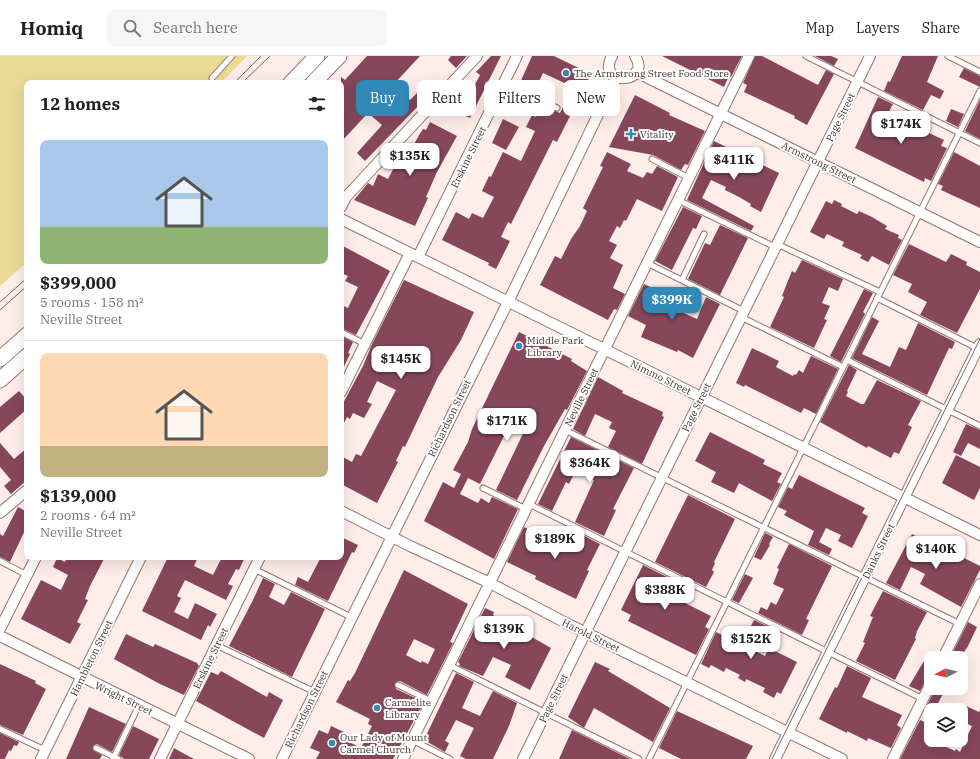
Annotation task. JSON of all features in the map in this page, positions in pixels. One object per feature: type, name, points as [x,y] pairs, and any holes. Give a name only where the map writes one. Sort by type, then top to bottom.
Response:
[{"type":"main road","points":[[294,80],[317,56]]},
{"type":"main road","points":[[316,80],[339,56]]},
{"type":"main road","points":[[6,354],[24,338]]},
{"type":"main road","points":[[0,380],[24,360]]},
{"type":"street","points":[[344,201],[346,197],[478,56]]},
{"type":"street","name":"Erskine Street","points":[[505,80],[518,56]]},
{"type":"street","points":[[608,57],[611,71],[620,79],[630,78],[636,72],[638,62],[635,56]]},
{"type":"street","name":"Neville Street","points":[[402,759],[749,56]]},
{"type":"street","name":"Page Street","points":[[523,759],[870,56]]},
{"type":"street","name":"Armstrong Street","points":[[636,72],[980,242]]},
{"type":"street","name":"Richardson Street","points":[[281,759],[508,302],[616,77]]},
{"type":"street","name":"Erskine Street","points":[[344,382],[414,255],[486,116]]},
{"type":"street","name":"Nimmo Street","points":[[344,220],[980,535]]},
{"type":"street","name":"Danks Street","points":[[775,759],[979,347]]},
{"type":"street","points":[[6,354],[24,357]]},
{"type":"street","points":[[0,513],[24,493]]},
{"type":"street","name":"Harold Street","points":[[344,513],[391,537],[490,583],[585,632],[687,681],[842,759]]},
{"type":"street","points":[[0,629],[34,560]]},
{"type":"street","name":"Hambleton Street","points":[[43,754],[140,560]]},
{"type":"street","name":"Erskine Street","points":[[160,759],[258,560]]},
{"type":"street","points":[[946,651],[980,584]]},
{"type":"street","name":"Wright Street","points":[[0,636],[249,759]]},
{"type":"street","points":[[893,759],[925,695]]},
{"type":"street","points":[[272,759],[281,759]]},
{"type":"lane","points":[[212,78],[232,56]]},
{"type":"lane","points":[[806,56],[980,143]]},
{"type":"lane","points":[[948,56],[980,72]]},
{"type":"lane","points":[[649,759],[980,91]]},
{"type":"lane","points":[[652,159],[689,178]]},
{"type":"lane","points":[[678,200],[776,246],[880,292]]},
{"type":"lane","points":[[682,280],[704,234]]},
{"type":"lane","points":[[647,263],[682,280],[742,314],[843,367]]},
{"type":"lane","points":[[877,298],[979,347]]},
{"type":"lane","points":[[344,334],[365,344]]},
{"type":"lane","points":[[847,360],[980,426]]},
{"type":"lane","points":[[565,430],[960,624]]},
{"type":"lane","points":[[483,488],[527,506],[625,552],[923,699]]},
{"type":"lane","points":[[0,561],[27,575]]},
{"type":"lane","points":[[254,569],[351,617]]},
{"type":"lane","points":[[216,645],[315,692]]},
{"type":"lane","points":[[449,665],[639,759]]},
{"type":"lane","points":[[398,685],[431,701]]},
{"type":"lane","points":[[96,748],[115,758],[139,705]]},
{"type":"lane","points":[[0,729],[43,754]]},
{"type":"lane","points":[[412,740],[450,759]]},
{"type":"shaded area","points":[[0,56],[247,56],[224,80],[24,80],[24,265],[0,286]]},
{"type":"building","points":[[367,56],[420,56],[398,80],[356,80],[356,116],[365,116],[344,139],[344,80],[341,80],[341,77],[345,80]]},
{"type":"building","points":[[451,56],[467,56],[456,68],[448,60]]},
{"type":"building","points":[[491,56],[501,56],[489,80],[484,80],[484,90],[476,106],[476,83],[480,75],[476,72]]},
{"type":"building","points":[[532,56],[554,56],[591,74],[588,80],[563,80],[563,82],[543,73],[540,80],[521,80]]},
{"type":"building","points":[[662,56],[742,56],[724,87]]},
{"type":"building","points":[[755,56],[762,56],[818,85],[826,70],[834,74],[807,125],[794,118],[795,116],[744,92],[747,85],[743,83]]},
{"type":"building","points":[[815,56],[831,56],[838,59],[834,66]]},
{"type":"building","points":[[902,56],[938,56],[927,82],[944,91],[940,99],[931,95],[923,110],[884,91],[888,81],[890,82]]},
{"type":"building","points":[[964,68],[980,76],[980,87],[959,77]]},
{"type":"building","points":[[417,93],[417,107],[409,116],[409,99],[410,100]]},
{"type":"building","points":[[635,95],[670,113],[669,115],[705,131],[688,165],[685,164],[681,170],[653,155],[609,147]]},
{"type":"building","points":[[878,97],[893,104],[884,121],[918,136],[923,126],[931,130],[929,133],[944,140],[941,146],[947,148],[931,181],[925,178],[924,182],[855,148]]},
{"type":"building","points":[[980,100],[980,139],[965,131]]},
{"type":"building","points":[[563,107],[563,116],[570,116],[557,142],[553,140],[511,224],[508,222],[501,237],[510,241],[496,269],[488,265],[489,263],[442,240],[456,212],[469,219],[472,213],[483,218],[494,197],[482,191],[489,176],[491,177],[503,152],[521,161],[535,131],[526,127],[532,116],[555,116],[555,111],[560,113]]},
{"type":"building","points":[[951,109],[964,114],[958,127],[946,121]]},
{"type":"building","points":[[372,116],[409,116],[365,161],[357,153],[382,125]]},
{"type":"building","points":[[503,119],[519,127],[506,150],[492,143]]},
{"type":"building","points":[[430,122],[457,136],[437,172],[426,197],[428,198],[415,226],[354,200],[368,183],[373,186],[378,174],[388,179],[401,154],[404,155],[408,148],[411,150],[423,129],[426,130]]},
{"type":"building","points":[[714,141],[779,173],[761,212],[750,206],[751,204],[725,190],[726,187],[711,180],[702,198],[754,226],[751,231],[687,200]]},
{"type":"building","points":[[607,152],[631,164],[627,171],[643,178],[647,172],[652,174],[657,166],[678,177],[662,211],[637,199],[626,221],[624,220],[620,228],[617,226],[609,241],[617,245],[610,258],[623,265],[613,288],[625,294],[617,310],[614,309],[608,320],[540,285],[555,256],[561,259],[571,239],[580,226],[587,211],[583,208],[603,167],[600,166]]},
{"type":"building","points":[[954,152],[980,166],[980,208],[941,190],[943,186],[938,184]]},
{"type":"building","points":[[834,200],[842,204],[841,206],[857,214],[859,211],[872,217],[887,226],[885,229],[899,235],[898,238],[902,240],[889,265],[872,256],[868,262],[860,258],[862,255],[842,246],[844,242],[827,234],[824,239],[810,232],[826,201],[832,204]]},
{"type":"building","points":[[683,207],[702,216],[696,229],[693,228],[672,270],[655,261]]},
{"type":"building","points":[[720,225],[748,238],[720,295],[688,279],[705,243],[710,245]]},
{"type":"building","points":[[909,244],[946,262],[951,254],[967,262],[966,265],[980,272],[980,289],[957,333],[920,315],[927,302],[908,292],[912,284],[893,275]]},
{"type":"building","points":[[344,247],[390,271],[356,335],[344,329],[344,306],[348,308],[358,287],[345,281],[348,276],[344,274]]},
{"type":"building","points":[[802,260],[843,279],[838,291],[829,287],[822,303],[830,306],[824,319],[827,320],[814,348],[770,327],[784,297],[782,296],[792,271],[795,273]]},
{"type":"building","points":[[404,280],[474,312],[461,340],[438,377],[405,447],[403,446],[396,461],[398,462],[377,503],[344,486],[344,458],[352,462],[356,454],[361,456],[396,390],[377,381],[367,402],[372,404],[364,418],[353,413],[350,419],[347,417],[344,423],[344,401],[363,366],[372,344]]},
{"type":"building","points":[[644,284],[671,297],[669,300],[682,306],[679,311],[697,319],[706,297],[720,304],[693,358],[678,350],[677,352],[641,337],[646,325],[628,316]]},
{"type":"building","points":[[864,289],[873,293],[863,312],[865,314],[841,362],[830,356]]},
{"type":"building","points":[[872,317],[879,321],[862,354],[890,367],[899,347],[906,350],[918,323],[955,342],[952,349],[949,348],[927,395],[852,358]]},
{"type":"building","points":[[519,332],[572,359],[571,361],[587,371],[567,410],[565,409],[544,446],[517,500],[496,490],[529,421],[515,414],[480,484],[468,478],[460,494],[478,503],[481,498],[489,503],[492,497],[518,509],[494,559],[424,521],[443,482],[454,488],[461,474],[453,470],[468,442],[472,429]]},
{"type":"building","points":[[344,338],[353,342],[348,353],[350,354],[344,367]]},
{"type":"building","points":[[752,348],[779,361],[776,367],[793,376],[794,374],[796,375],[799,370],[803,373],[811,356],[838,369],[816,414],[804,408],[801,413],[745,385],[744,387],[736,383]]},
{"type":"building","points":[[849,365],[857,370],[846,396],[861,404],[864,404],[877,380],[921,401],[908,425],[912,427],[899,454],[894,452],[891,458],[868,446],[867,448],[820,422]]},
{"type":"building","points":[[598,377],[623,391],[622,393],[663,412],[662,416],[664,417],[642,464],[608,447],[616,431],[609,428],[612,422],[595,414],[585,436],[573,429]]},
{"type":"building","points":[[19,391],[24,397],[24,412],[0,433],[0,407]]},
{"type":"building","points":[[966,424],[980,430],[980,449],[968,443],[961,456],[953,452]]},
{"type":"building","points":[[710,432],[765,460],[763,464],[782,473],[777,482],[781,484],[772,501],[739,483],[734,493],[711,482],[716,472],[695,461]]},
{"type":"building","points":[[571,437],[634,468],[613,509],[616,510],[604,536],[575,522],[594,480],[590,478],[591,476],[577,468],[569,484],[566,482],[552,511],[538,504]]},
{"type":"building","points":[[0,443],[14,459],[24,451],[24,483],[11,494],[4,486],[11,480],[0,467]]},
{"type":"building","points":[[956,455],[980,467],[980,488],[974,500],[942,483]]},
{"type":"building","points":[[799,475],[865,508],[862,513],[868,516],[852,548],[838,541],[841,535],[826,528],[819,542],[832,549],[829,555],[808,545],[814,531],[784,515],[787,511],[778,507],[788,487],[792,489]]},
{"type":"building","points":[[688,495],[735,519],[714,562],[715,563],[712,570],[714,572],[706,587],[655,562]]},
{"type":"building","points":[[18,507],[24,510],[24,532],[10,562],[0,557],[0,534],[3,536]]},
{"type":"building","points":[[524,527],[562,546],[571,529],[600,544],[587,570],[589,571],[576,599],[535,579],[536,576],[507,562]]},
{"type":"building","points":[[765,533],[773,537],[761,560],[754,557]]},
{"type":"building","points":[[912,534],[925,541],[926,539],[980,566],[980,570],[961,607],[920,584],[925,574],[911,567],[900,590],[886,583]]},
{"type":"building","points":[[344,538],[358,545],[354,553],[352,552],[328,601],[295,585],[298,577],[308,582],[319,560],[344,560]]},
{"type":"building","points":[[789,544],[832,566],[806,619],[809,620],[802,635],[758,613],[761,607],[767,610],[771,602],[776,605],[784,589],[773,584],[779,569],[777,568]]},
{"type":"building","points":[[56,560],[65,562],[66,560],[103,560],[90,586],[85,599],[88,600],[77,622],[81,624],[70,644],[21,619],[41,580],[61,590],[68,575],[53,567]]},
{"type":"building","points":[[167,560],[197,560],[194,566],[213,575],[220,560],[244,560],[239,570],[236,569],[228,584],[233,586],[226,600],[185,580],[177,596],[181,598],[174,612],[188,619],[195,603],[217,614],[210,627],[208,625],[201,640],[142,611]]},
{"type":"building","points":[[643,565],[679,583],[673,595],[711,616],[705,627],[709,629],[696,655],[628,621],[631,615],[621,610]]},
{"type":"building","points":[[404,570],[468,604],[450,642],[453,643],[427,695],[400,681],[395,683],[396,689],[424,702],[393,759],[316,759],[320,752],[310,748],[319,730],[328,734],[331,726],[346,733],[343,739],[361,748],[372,726],[368,724],[370,719],[336,702],[348,680],[350,681]],"holes":[[[414,639],[435,649],[428,664],[422,661],[421,663],[406,655]]]},
{"type":"building","points":[[745,574],[753,578],[739,603],[732,600]]},
{"type":"building","points":[[263,578],[275,584],[269,597],[284,605],[291,592],[325,609],[292,677],[229,646]]},
{"type":"building","points":[[883,591],[927,612],[917,631],[916,639],[895,680],[856,661],[865,643],[863,642],[873,617],[870,616]]},
{"type":"building","points":[[485,608],[494,612],[493,615],[551,648],[530,690],[505,677],[511,665],[493,657],[483,676],[459,666],[460,664],[458,662]]},
{"type":"building","points":[[754,620],[779,632],[776,640],[759,632],[751,649],[765,656],[769,648],[797,662],[781,694],[777,692],[774,698],[763,692],[765,688],[746,679],[745,682],[738,678],[740,675],[726,668],[724,672],[711,665],[709,668],[701,664],[716,632],[734,641],[735,638],[741,641],[742,638],[744,639]]},
{"type":"building","points":[[968,622],[977,627],[965,651],[954,651]]},
{"type":"building","points":[[126,634],[153,647],[155,644],[197,663],[199,666],[184,695],[114,659]]},
{"type":"building","points":[[924,661],[924,684],[920,691],[909,686]]},
{"type":"building","points":[[595,662],[610,669],[608,671],[670,708],[653,742],[594,708],[584,728],[568,717]]},
{"type":"building","points":[[0,664],[36,681],[35,683],[46,689],[23,735],[0,725]]},
{"type":"building","points":[[847,666],[871,678],[862,697],[902,715],[897,725],[901,728],[891,748],[868,738],[867,741],[847,731],[847,733],[819,719],[835,687],[837,688]]},
{"type":"building","points":[[221,671],[267,697],[269,692],[283,700],[264,738],[196,701],[211,672],[218,675]]},
{"type":"building","points":[[456,673],[474,682],[462,708],[480,716],[493,691],[517,703],[509,726],[493,759],[466,759],[460,756],[474,728],[456,720],[445,741],[449,743],[445,752],[424,740]]},
{"type":"building","points":[[932,695],[942,695],[938,703],[928,703]]},
{"type":"building","points":[[89,707],[126,724],[112,752],[97,744],[93,746],[93,750],[102,755],[100,759],[66,759]]},
{"type":"building","points":[[968,707],[979,712],[980,710],[980,759],[900,759],[920,720],[924,722],[924,747],[946,747],[955,751],[956,749],[960,752],[962,747],[968,747],[968,735],[972,726],[968,724]]},
{"type":"building","points":[[677,711],[753,746],[746,759],[681,759],[659,748]]},
{"type":"building","points":[[133,726],[159,739],[149,759],[124,759],[119,755]]},
{"type":"building","points":[[572,730],[630,759],[559,759]]},
{"type":"building","points":[[0,733],[19,742],[17,746],[14,745],[11,751],[9,750],[5,759],[0,759]]},
{"type":"building","points":[[174,748],[181,752],[194,759],[169,759]]},
{"type":"tram line","points":[[237,80],[261,56]]},
{"type":"tram line","points":[[245,80],[270,56]]},
{"type":"tram line","points":[[0,302],[24,281]]},
{"type":"tram line","points":[[0,310],[24,289]]},
{"type":"tram line","points":[[772,759],[980,339]]},
{"type":"place","name":"The Armstrong Street Food Store","points":[[566,73]]},
{"type":"place","name":"Vitality","points":[[631,134]]},
{"type":"place","name":"Middle Park Library","points":[[519,346]]},
{"type":"place","name":"Carmelite Library","points":[[377,708]]},
{"type":"place","name":"Our Lady of Mount Carmel Church","points":[[332,743]]}]
